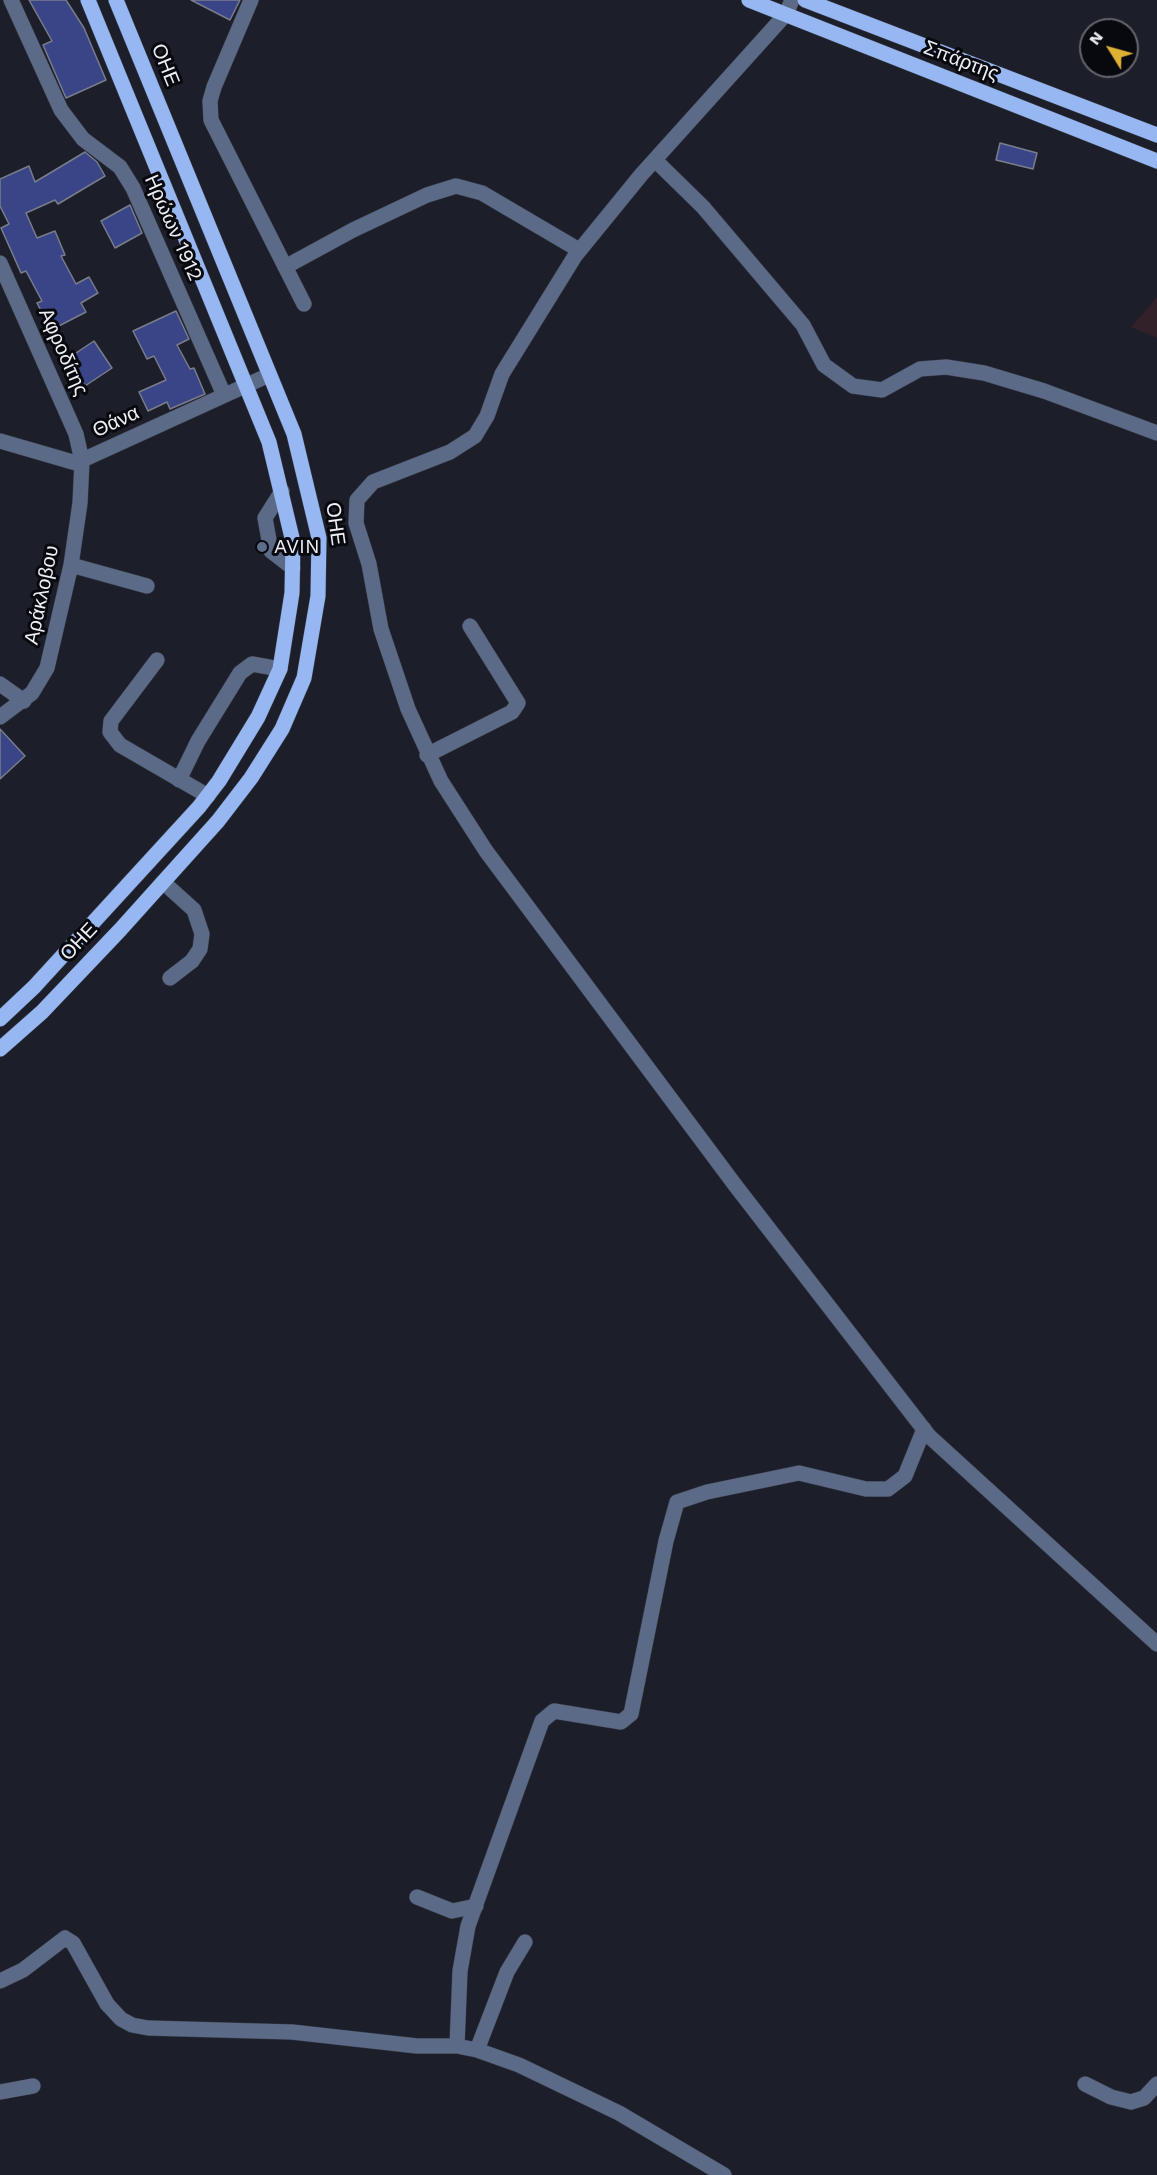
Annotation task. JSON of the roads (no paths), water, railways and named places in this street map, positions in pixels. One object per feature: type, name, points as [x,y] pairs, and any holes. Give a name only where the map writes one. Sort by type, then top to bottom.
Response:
[{"type":"main road","name":"ΟΗΕ","points":[[0,1018],[34,987],[208,796],[258,717],[279,669],[289,620],[293,568],[292,542],[269,442],[88,0]]},
{"type":"main road","name":"ΟΗΕ","points":[[0,1049],[42,1012],[163,882],[218,821],[267,755],[294,704],[311,652],[318,596],[319,538],[294,434],[116,0]]},
{"type":"main road","name":"Σπάρτης","points":[[749,0],[789,7],[1157,161]]},
{"type":"main road","name":"Σπάρτης","points":[[804,0],[1157,135]]},
{"type":"street","name":"Ηρώων 1912","points":[[11,0],[61,110],[83,139],[120,167],[133,188],[224,395]]},
{"type":"street","points":[[251,0],[214,87],[210,110],[219,137],[304,304]]},
{"type":"street","points":[[789,7],[655,159],[579,250],[502,374],[487,416],[475,436],[450,452],[373,482],[357,500],[356,523],[369,564],[381,629],[398,684],[427,755],[455,806],[486,850],[735,1185],[924,1429],[1157,1644]]},
{"type":"street","points":[[655,159],[703,207],[803,325],[824,365],[853,386],[882,390],[920,369],[946,367],[975,371],[1044,391],[1157,433]]},
{"type":"street","points":[[285,267],[363,225],[427,195],[456,186],[482,193],[579,250]]},
{"type":"street","name":"Αφροδίτης","points":[[0,263],[81,446],[82,461]]},
{"type":"street","name":"Θάνα","points":[[0,441],[70,463],[82,461],[269,375]]},
{"type":"street","name":"Αράκλοβου","points":[[0,717],[24,701],[47,668],[71,565],[81,496],[82,461]]},
{"type":"street","points":[[282,491],[265,518],[271,551],[293,568]]},
{"type":"street","points":[[71,565],[147,586]]},
{"type":"street","points":[[427,755],[512,712],[518,703],[470,626]]},
{"type":"street","points":[[157,660],[111,721],[110,732],[120,745],[208,796]]},
{"type":"street","points":[[179,780],[198,741],[240,673],[252,664],[279,669]]},
{"type":"street","points":[[0,684],[24,701]]},
{"type":"street","points":[[163,882],[194,910],[202,934],[200,949],[192,961],[170,978]]},
{"type":"street","points":[[457,2046],[459,1971],[468,1926],[545,1716],[549,1713],[561,1712],[621,1722],[631,1714],[666,1541],[677,1502],[707,1492],[799,1473],[866,1489],[888,1490],[905,1476],[924,1429]]},
{"type":"street","points":[[417,1897],[452,1911],[476,1906]]},
{"type":"street","points":[[0,1980],[23,1970],[66,1938],[73,1943],[107,2004],[122,2019],[132,2025],[148,2028],[292,2032],[417,2046],[457,2046],[477,2050],[519,2065],[619,2113],[724,2175]]},
{"type":"street","points":[[477,2050],[507,1972],[525,1942]]},
{"type":"street","points":[[1085,2084],[1111,2097],[1131,2102],[1144,2098],[1157,2084]]},
{"type":"street","points":[[0,2092],[33,2086]]},
{"type":"place","name":"AVIN","points":[[262,547]]}]
